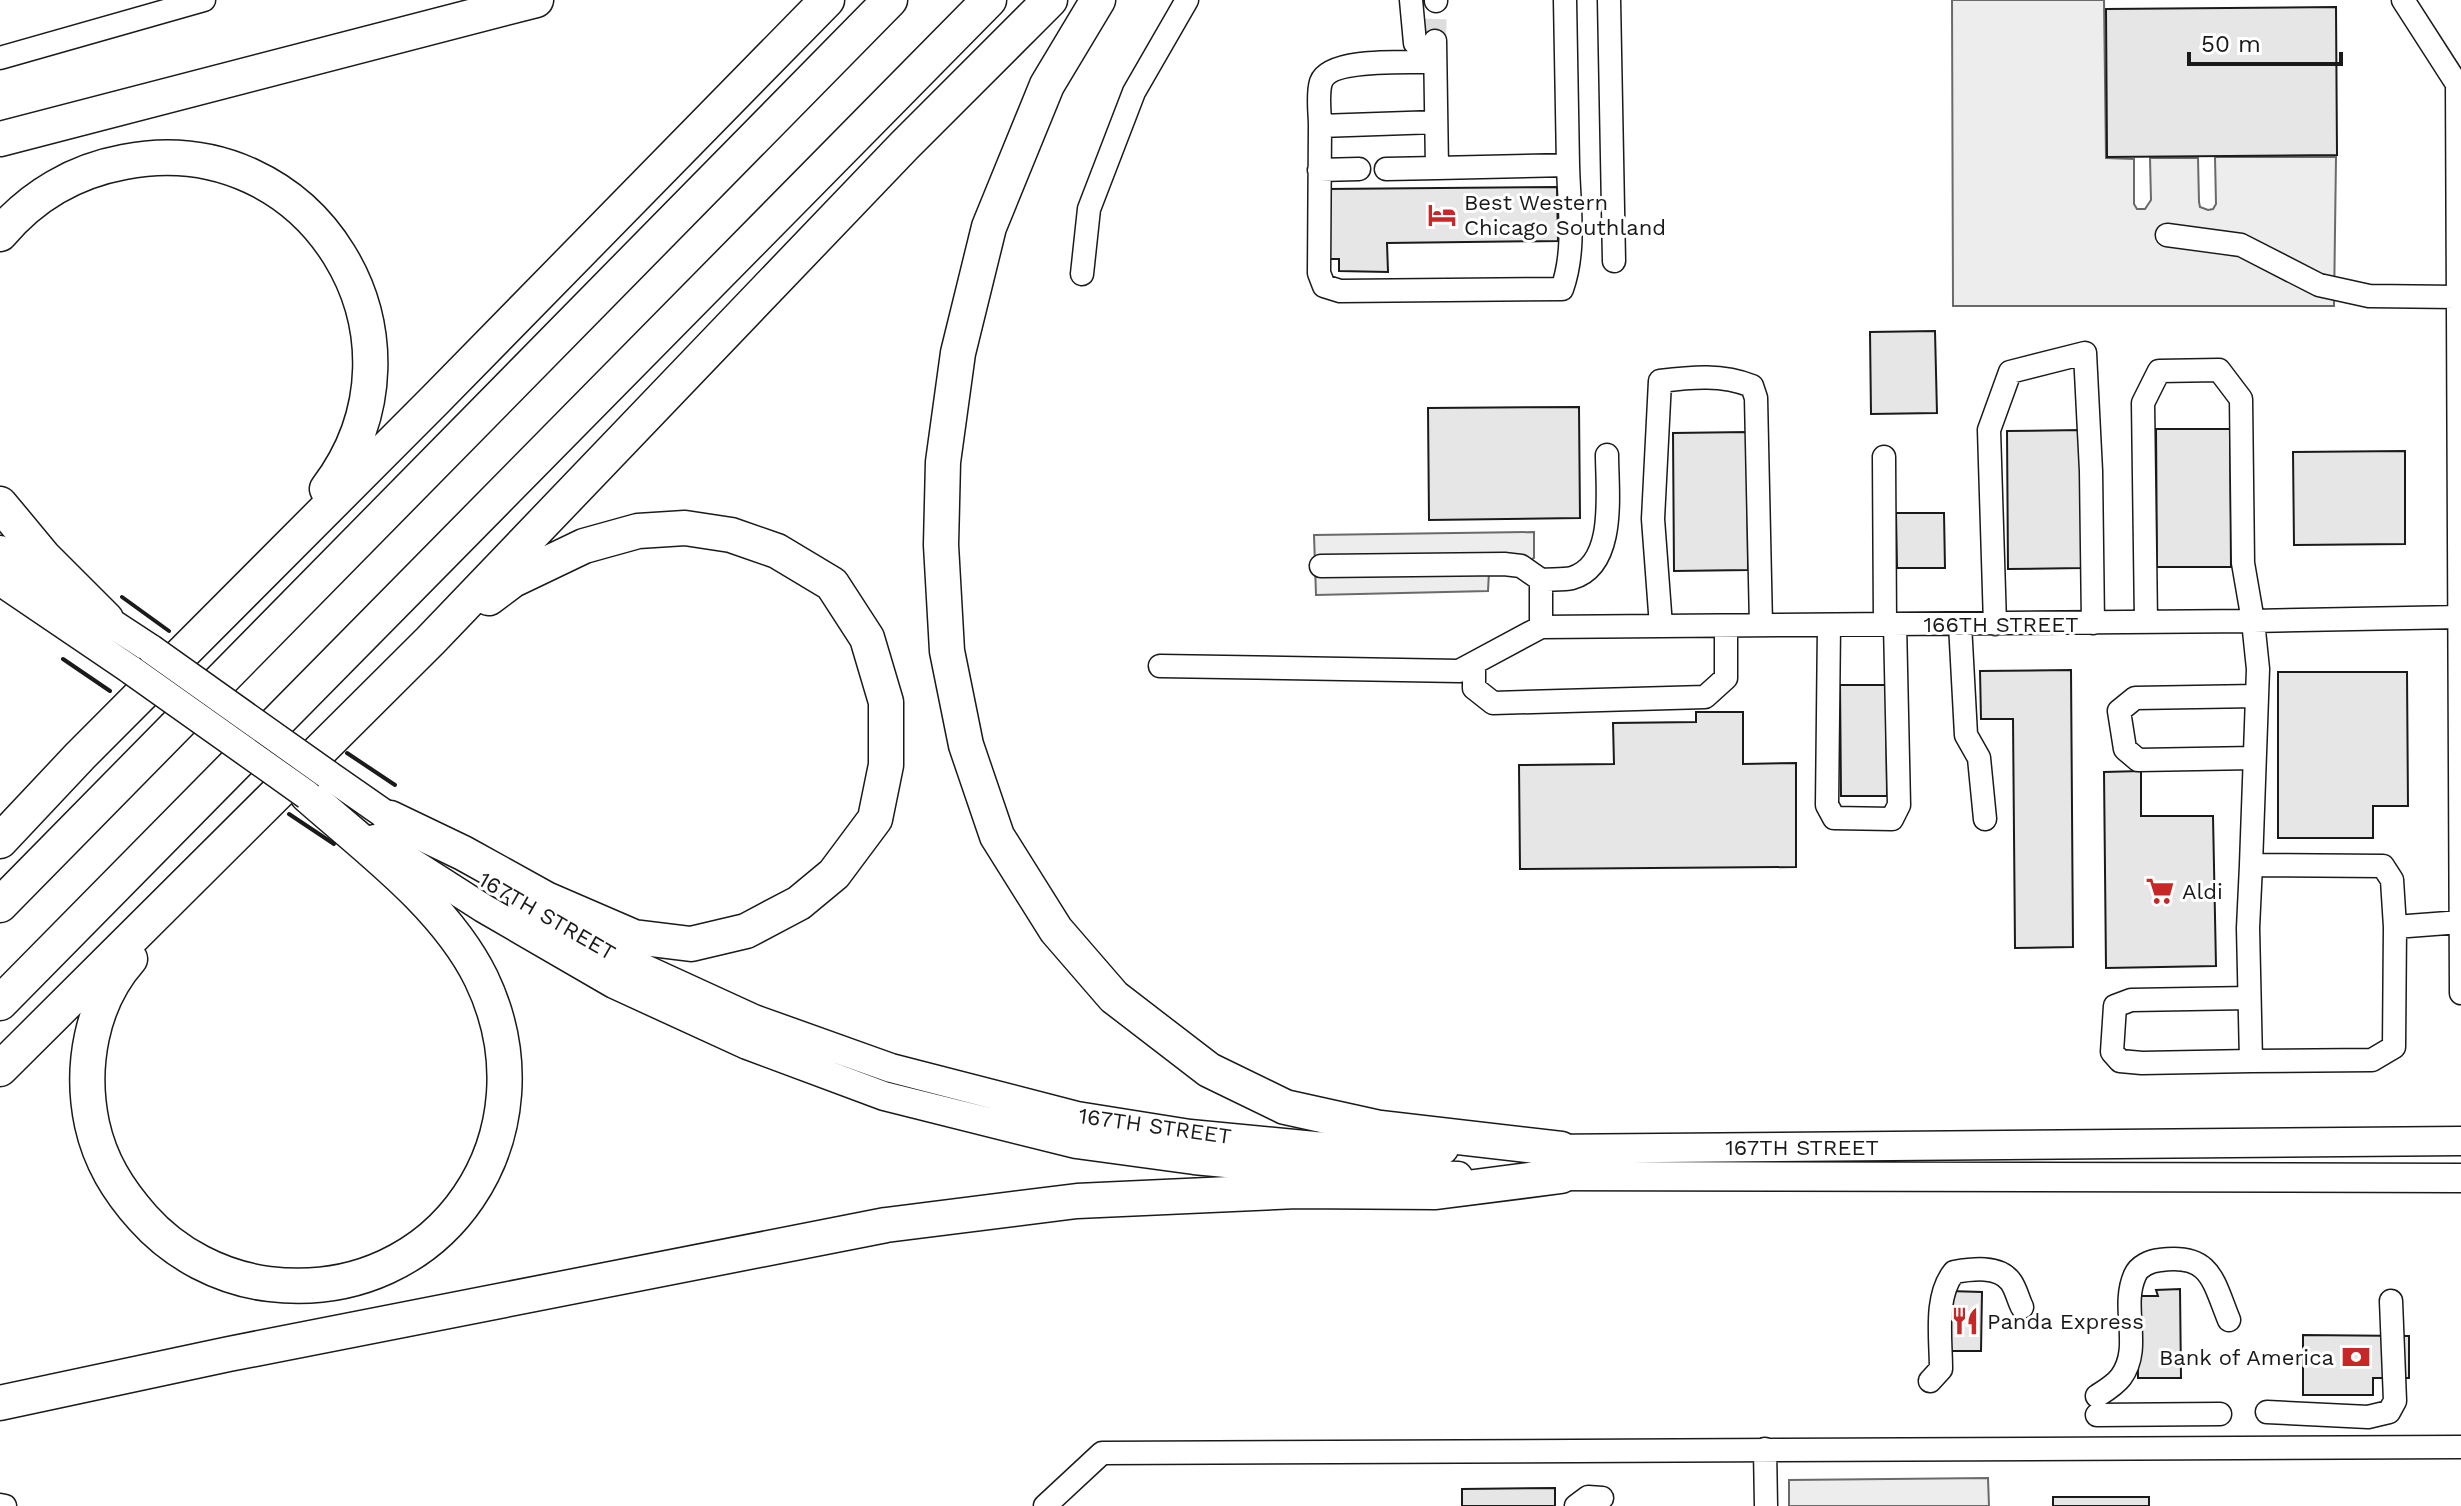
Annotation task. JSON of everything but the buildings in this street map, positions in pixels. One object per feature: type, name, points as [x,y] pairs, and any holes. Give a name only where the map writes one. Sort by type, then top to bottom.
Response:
[{"type":"highway","points":[[0,139],[536,0]]},
{"type":"highway","points":[[0,841],[80,756],[827,0]]},
{"type":"highway","points":[[0,905],[890,0]]},
{"type":"highway","points":[[0,1003],[989,0]]},
{"type":"highway","points":[[0,1069],[430,641],[904,146],[1050,0]]},
{"type":"highway","points":[[1098,0],[1047,85],[989,227],[958,353],[943,462],[941,545],[947,651],[966,745],[997,836],[1056,930],[1114,997],[1209,1070],[1285,1107],[1561,1162]]},
{"type":"highway","points":[[0,234],[33,202],[79,175],[104,165],[162,157],[217,163],[265,183],[307,214],[331,243],[355,286],[368,328],[370,379],[367,410],[343,468],[328,489],[277,544],[264,572]]},
{"type":"highway","points":[[0,504],[44,557],[106,619]]},
{"type":"highway","points":[[390,818],[463,853],[546,899],[634,937],[691,944],[746,931],[799,903],[834,874],[875,819],[886,765],[886,702],[867,638],[832,584],[777,551],[731,535],[685,528],[638,531],[584,546],[513,580],[430,641]]},
{"type":"highway","points":[[0,826],[80,756]]},
{"type":"highway","points":[[197,871],[183,902],[120,970],[94,1027],[87,1065],[88,1092],[95,1138],[110,1174],[121,1193],[156,1233],[187,1255],[229,1275],[253,1282],[310,1286],[382,1269],[424,1245],[447,1224],[468,1199],[485,1169],[494,1147],[505,1094],[501,1037],[496,1015],[480,976],[444,923],[317,784]]},
{"type":"highway","points":[[0,1403],[229,1354],[886,1225],[1077,1201],[1297,1191],[1436,1192],[1561,1162]]},
{"type":"main road","name":"167TH STREET","points":[[0,550],[151,649],[317,784],[483,908],[614,984],[747,1045],[884,1096],[1076,1144],[1194,1160],[1311,1171],[1458,1176],[1561,1162],[2461,1141]]},
{"type":"main road","name":"167TH STREET","points":[[0,581],[131,670],[317,784],[390,818],[489,885],[623,959],[754,1019],[891,1068],[1077,1116],[1190,1134],[1315,1146],[1455,1150],[1561,1162],[2461,1178]]},
{"type":"street","points":[[0,58],[204,0]]},
{"type":"street","points":[[1082,274],[1089,209],[1134,92],[1187,0]]},
{"type":"street","points":[[1411,0],[1415,43],[1422,49],[1435,52]]},
{"type":"street","points":[[1435,52],[1348,65],[1327,72],[1320,83],[1319,273],[1324,286],[1340,291],[1562,289],[1571,247],[1565,0]]},
{"type":"street","points":[[1609,0],[1614,261]]},
{"type":"street","points":[[2403,0],[2457,84],[2461,993]]},
{"type":"street","points":[[1435,52],[1437,168]]},
{"type":"street","points":[[1320,126],[1436,122]]},
{"type":"street","points":[[1386,169],[1568,165]]},
{"type":"street","points":[[1319,170],[1359,169]]},
{"type":"street","points":[[2167,235],[2241,245],[2319,285],[2369,296],[2457,297]]},
{"type":"street","points":[[1995,624],[1989,430],[2010,372],[2085,353],[2091,471],[2093,623]]},
{"type":"street","points":[[2146,622],[2143,403],[2159,371],[2219,370],[2241,399],[2243,563],[2258,669],[2248,928],[2251,1061]]},
{"type":"street","points":[[1661,626],[1653,519],[1660,381],[1693,377],[1731,378],[1752,386],[1756,398],[1761,625]]},
{"type":"street","points":[[1321,566],[1504,564],[1521,566],[1541,580],[1572,578],[1592,566],[1607,531],[1607,455]]},
{"type":"street","points":[[1829,625],[1827,805],[1834,818],[1892,819],[1899,805],[1884,457]]},
{"type":"street","points":[[1160,666],[1459,671],[1541,627],[1541,580]]},
{"type":"street","name":"166TH STREET","points":[[1541,627],[2459,617]]},
{"type":"street","points":[[1960,624],[1966,735],[1979,758],[1985,819]]},
{"type":"street","points":[[1474,663],[1474,688],[1493,703],[1705,697],[1726,678],[1726,626]]},
{"type":"street","points":[[2254,758],[2138,760],[2125,749],[2119,711],[2135,698],[2257,696]]},
{"type":"street","points":[[2249,998],[2131,1000],[2115,1006],[2112,1052],[2120,1061],[2142,1063],[2372,1060],[2394,1047],[2395,927],[2392,880],[2383,866],[2251,865]]},
{"type":"street","points":[[2395,927],[2460,922]]},
{"type":"street","points":[[2220,1414],[2097,1406],[2121,1378],[2131,1357],[2130,1295],[2135,1273],[2146,1264],[2183,1259],[2197,1262],[2211,1276],[2229,1320]]},
{"type":"street","points":[[1930,1381],[1941,1369],[1942,1296],[1946,1282],[1954,1272],[1998,1272],[2011,1281],[2022,1307]]},
{"type":"street","points":[[2267,1412],[2368,1417],[2389,1412],[2395,1401],[2391,1301]]},
{"type":"street","points":[[1045,1506],[1102,1453],[2461,1447]]},
{"type":"street","points":[[1765,1449],[1766,1506]]},
{"type":"street","points":[[1576,1506],[1588,1497],[1602,1498]]},
{"type":"shaded area","points":[[1952,0],[2104,0],[2106,158],[2134,159],[2134,204],[2137,209],[2145,209],[2151,200],[2150,158],[2198,158],[2199,202],[2200,207],[2208,210],[2216,204],[2215,157],[2336,157],[2334,306],[1953,306]]},
{"type":"shaded area","points":[[1534,532],[1534,558],[1505,574],[1489,572],[1488,591],[1316,595],[1314,535]]},
{"type":"shaded area","points":[[1988,1478],[1989,1506],[1789,1506],[1789,1480]]},
{"type":"tunnel","points":[[1435,41],[1436,1]]},
{"type":"wall","points":[[122,597],[169,631]]},
{"type":"wall","points":[[63,659],[110,691]]},
{"type":"wall","points":[[347,753],[395,785]]},
{"type":"wall","points":[[289,814],[334,844]]},
{"type":"place","name":"Best Western Chicago Southland","points":[[1442,215]]},
{"type":"place","name":"Aldi","points":[[2160,891]]},
{"type":"place","name":"Panda Express","points":[[1965,1321]]},
{"type":"place","name":"Bank of America","points":[[2356,1357]]}]
